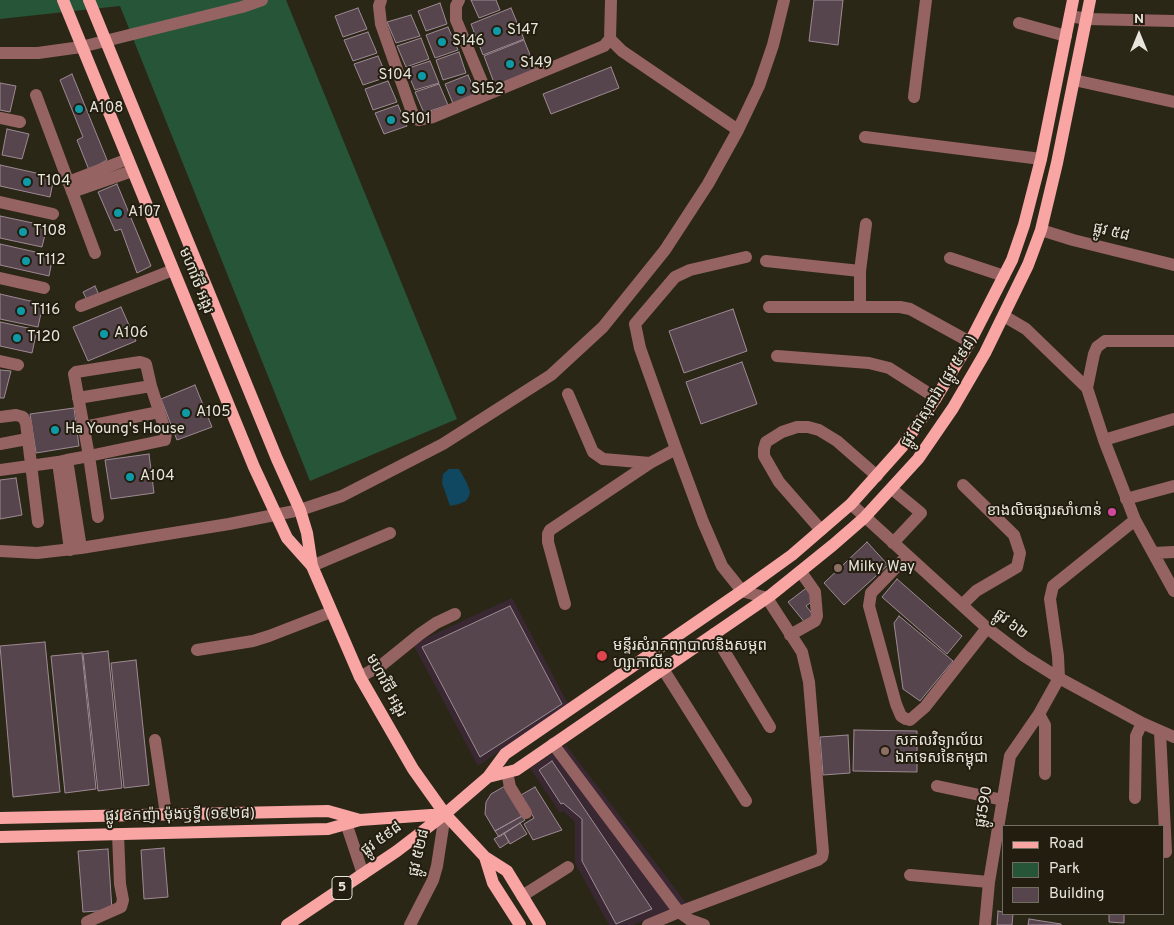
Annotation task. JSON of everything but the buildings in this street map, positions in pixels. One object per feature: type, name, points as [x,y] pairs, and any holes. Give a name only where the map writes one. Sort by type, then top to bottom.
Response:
[{"type":"main road","name":"មហាវិថី អង្គរ","points":[[63,0],[254,467],[287,538],[312,566]]},
{"type":"main road","name":"មហាវិថី អង្គរ","points":[[89,0],[273,450],[300,510],[307,533],[312,566],[360,677],[413,769],[445,814],[485,857]]},
{"type":"main road","name":"ផ្លូវ ជាសុផារ៉ា (ផ្លូវ ៥៩៨)","points":[[445,814],[488,777],[505,754],[742,592],[792,555],[850,504],[902,447],[936,398],[970,342],[1004,276],[1024,225],[1041,159],[1073,0]]},
{"type":"main road","name":"ផ្លូវ ជាសុផារ៉ា (ផ្លូវ ៥៩៨)","points":[[488,777],[516,770],[767,598],[801,572],[864,518],[918,459],[952,408],[1004,316],[1028,265],[1041,230],[1057,163],[1090,0]]},
{"type":"main road","name":"ផ្លូវ ឧកញ៉ា ម៉ុងឫទ្ធី (១៩២៨)","points":[[0,818],[328,811],[360,820]]},
{"type":"main road","name":"ផ្លូវ ឧកញ៉ា ម៉ុងឫទ្ធី (១៩២៨)","points":[[0,836],[328,829],[360,820],[445,814]]},
{"type":"main road","name":"ផ្លូវ ៥៩៨","points":[[288,925],[397,851],[445,814]]},
{"type":"main road","points":[[485,857],[507,871],[540,925]]},
{"type":"main road","points":[[485,857],[493,883],[520,925]]},
{"type":"street","points":[[0,53],[38,53],[105,42],[242,7],[262,0]]},
{"type":"street","points":[[381,0],[378,6],[381,24],[412,112],[418,120],[433,117],[604,46],[610,39],[611,0]]},
{"type":"street","points":[[459,0],[456,6],[456,20],[487,94]]},
{"type":"street","points":[[0,552],[36,553],[76,549],[276,516],[300,510],[342,496],[443,444],[490,416],[551,375],[603,327],[666,250],[708,184],[738,130],[759,86],[773,45],[784,0]]},
{"type":"street","points":[[914,97],[926,0]]},
{"type":"street","points":[[1070,16],[1087,19],[1174,22]]},
{"type":"street","points":[[1019,23],[1066,36]]},
{"type":"street","points":[[610,39],[622,51],[738,130]]},
{"type":"street","points":[[1074,80],[1174,102]]},
{"type":"street","points":[[36,95],[95,253]]},
{"type":"street","points":[[0,118],[20,122]]},
{"type":"street","points":[[865,137],[1041,159]]},
{"type":"street","points":[[70,187],[130,165]]},
{"type":"street","points":[[0,202],[53,214]]},
{"type":"street","points":[[860,307],[860,271],[866,224]]},
{"type":"street","name":"ផ្លូវ ៥៨","points":[[1041,230],[1073,240],[1174,265]]},
{"type":"street","points":[[648,925],[818,860],[822,857],[823,852],[809,682],[802,652],[767,598],[742,592],[722,566],[703,522],[676,449],[640,348],[635,324],[675,278],[690,270],[746,257]]},
{"type":"street","points":[[950,258],[1004,276]]},
{"type":"street","points":[[766,261],[860,271]]},
{"type":"street","points":[[81,306],[173,270]]},
{"type":"street","points":[[0,278],[44,288]]},
{"type":"street","points":[[769,307],[900,307],[910,309],[970,342]]},
{"type":"street","points":[[1004,316],[1026,329],[1087,388],[1126,499],[1135,520],[1174,591]]},
{"type":"street","points":[[1087,388],[1094,354],[1097,347],[1105,341],[1174,341]]},
{"type":"street","points":[[776,356],[869,363],[882,366],[889,368],[936,398]]},
{"type":"street","points":[[0,361],[18,365]]},
{"type":"street","points":[[0,470],[62,461],[89,456],[165,440],[166,433],[144,362],[76,372],[74,374],[89,456],[98,517]]},
{"type":"street","points":[[78,398],[151,386]]},
{"type":"street","points":[[568,394],[593,452],[603,459],[650,463]]},
{"type":"street","points":[[84,427],[159,412]]},
{"type":"street","points":[[0,418],[16,415],[23,418],[26,423],[38,522]]},
{"type":"street","points":[[1104,440],[1174,419]]},
{"type":"street","points":[[821,530],[779,482],[764,456],[766,442],[782,432],[796,427],[808,427],[819,430],[837,441],[877,476]]},
{"type":"street","points":[[0,444],[27,439]]},
{"type":"street","points":[[565,604],[548,542],[550,530],[650,463],[676,449]]},
{"type":"street","points":[[62,461],[76,549]]},
{"type":"street","points":[[962,605],[976,591],[1017,567],[1020,553],[1014,535],[963,485]]},
{"type":"street","points":[[1126,499],[1174,486]]},
{"type":"street","points":[[892,489],[921,513],[893,543]]},
{"type":"street","name":"ផ្លូវ ៦២","points":[[850,504],[987,628],[1024,656],[1059,678],[1142,723],[1174,737]]},
{"type":"street","points":[[1059,678],[1050,599],[1053,586],[1135,520]]},
{"type":"street","points":[[312,566],[390,533]]},
{"type":"street","points":[[1153,554],[1174,552]]},
{"type":"street","points":[[907,556],[871,593],[869,606],[901,716],[910,720],[925,707],[987,628]]},
{"type":"street","points":[[790,635],[815,621],[817,616],[815,592],[801,572]]},
{"type":"street","points":[[197,650],[269,636],[332,612]]},
{"type":"street","points":[[360,677],[383,664],[436,623],[454,614]]},
{"type":"street","points":[[714,634],[770,727]]},
{"type":"street","points":[[663,668],[746,801]]},
{"type":"street","name":"ផ្លូវ590","points":[[986,925],[989,882],[1010,756],[1039,714],[1059,678]]},
{"type":"street","points":[[1039,714],[1045,726],[1045,774]]},
{"type":"street","points":[[1135,798],[1136,736],[1142,723]]},
{"type":"street","points":[[1160,732],[1166,852]]},
{"type":"street","points":[[155,740],[166,814]]},
{"type":"street","points":[[553,744],[679,912],[690,920],[704,925]]},
{"type":"street","points":[[507,772],[510,787],[526,813]]},
{"type":"street","points":[[937,786],[1003,800]]},
{"type":"street","name":"ផ្លូវ ៥២៨","points":[[410,925],[434,880],[445,814]]},
{"type":"street","points":[[346,823],[363,874]]},
{"type":"street","points":[[87,922],[121,907],[123,900],[120,884],[118,834]]},
{"type":"street","points":[[522,896],[568,867]]},
{"type":"street","points":[[910,875],[989,882]]},
{"type":"shaded area","points":[[512,598],[568,704],[478,766],[413,644]]},
{"type":"shaded area","points":[[566,745],[686,903],[633,925],[609,925],[575,863],[575,822],[563,811],[560,813],[530,768]]},
{"type":"green space","points":[[0,0],[286,0],[457,419],[310,481],[120,6],[0,19]]},
{"type":"water","points":[[449,469],[459,469],[470,492],[466,501],[450,506],[442,483],[443,474]]},
{"type":"place","name":"S147","points":[[497,31]]},
{"type":"place","name":"S146","points":[[442,42]]},
{"type":"place","name":"S149","points":[[510,64]]},
{"type":"place","name":"S104","points":[[422,76]]},
{"type":"place","name":"S152","points":[[461,90]]},
{"type":"place","name":"A108","points":[[79,109]]},
{"type":"place","name":"S101","points":[[391,120]]},
{"type":"place","name":"T104","points":[[27,182]]},
{"type":"place","name":"A107","points":[[118,213]]},
{"type":"place","name":"T108","points":[[23,232]]},
{"type":"place","name":"T112","points":[[26,261]]},
{"type":"place","name":"T116","points":[[21,311]]},
{"type":"place","name":"A106","points":[[104,334]]},
{"type":"place","name":"T120","points":[[17,338]]},
{"type":"place","name":"A105","points":[[186,413]]},
{"type":"place","name":"Ha Young's House","points":[[55,430]]},
{"type":"place","name":"A104","points":[[130,477]]},
{"type":"place","name":"ខាងលិចផ្សារសាំហាន់","points":[[1112,512]]},
{"type":"place","name":"Milky Way","points":[[838,568]]},
{"type":"place","name":"មន្ទីរសំរាកព្យាបាលនិងសម្ភព ហ្សាកាលីន","points":[[602,656]]},
{"type":"place","name":"សកលវិទ្យាល័យ ឯកទេសនៃកម្ពុជា","points":[[885,751]]}]
